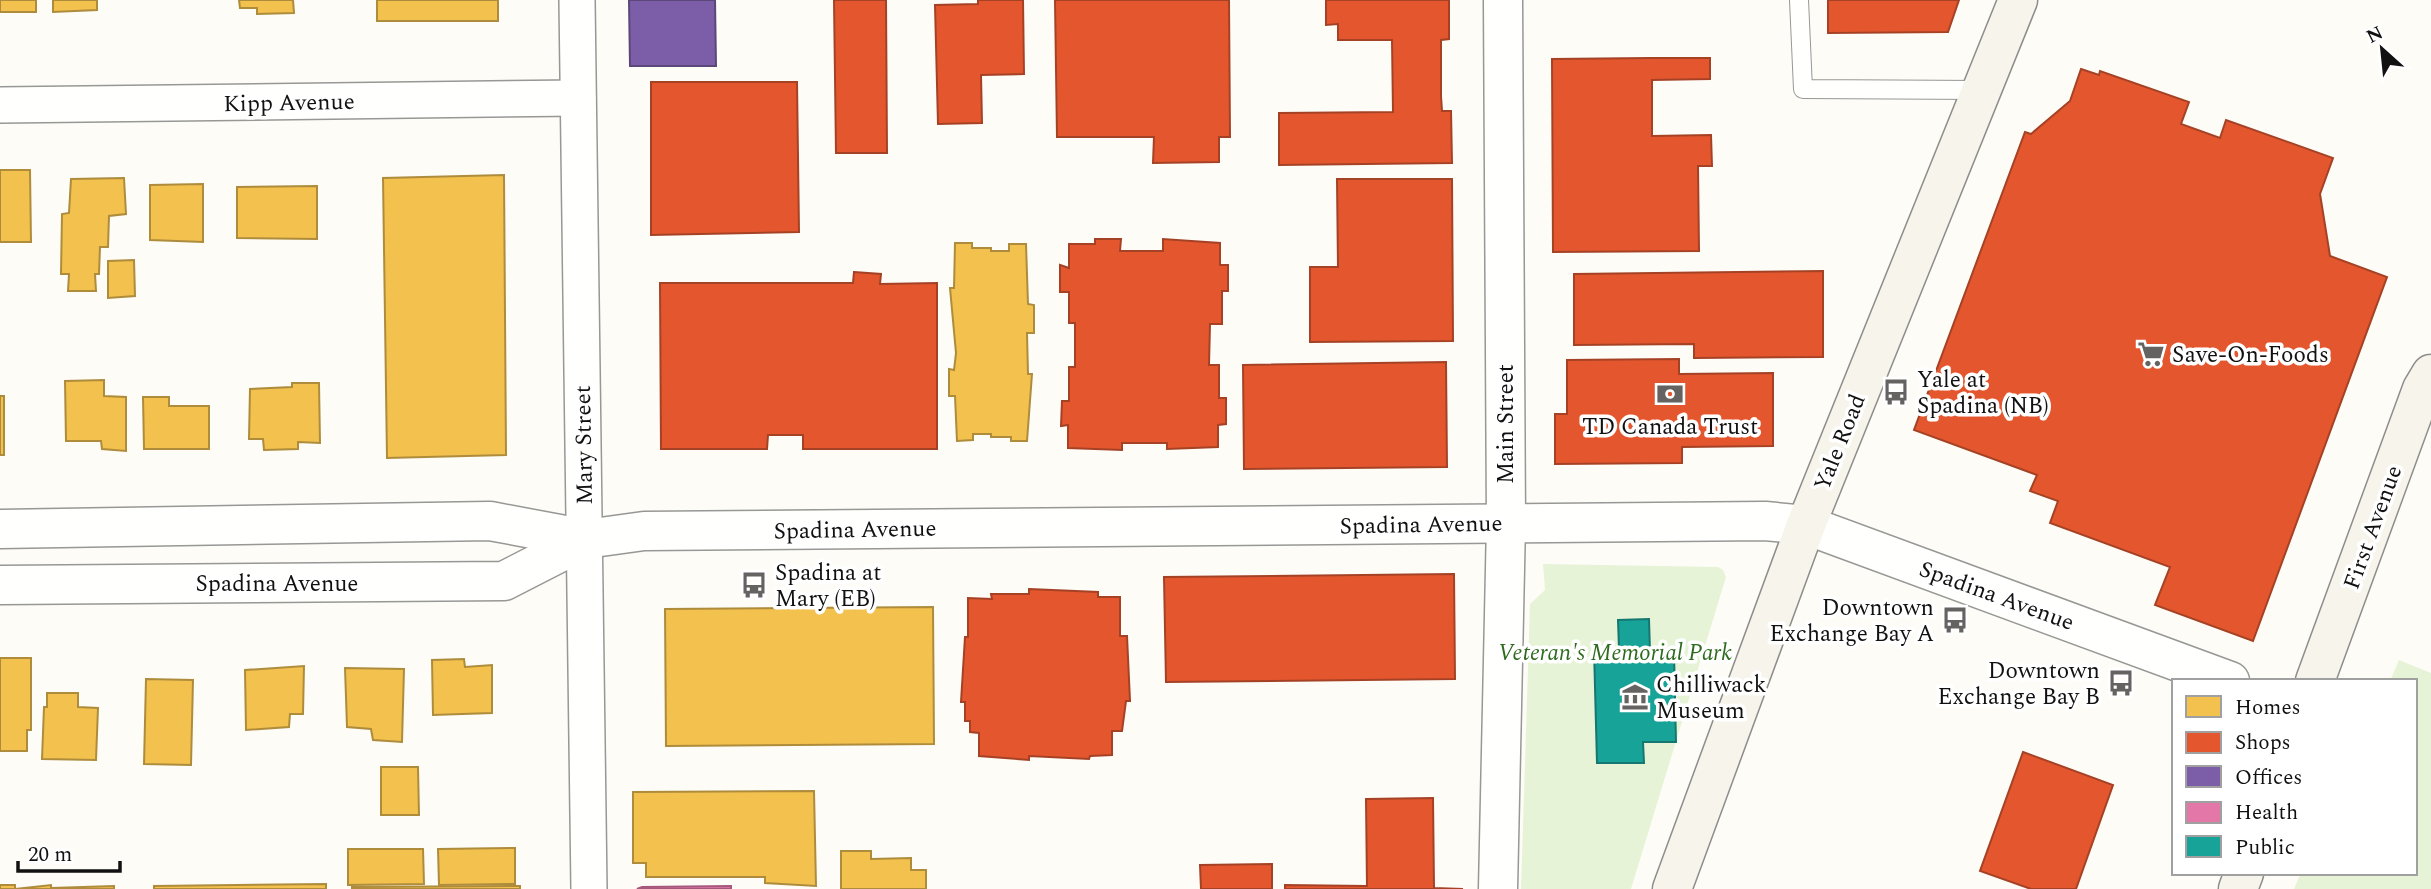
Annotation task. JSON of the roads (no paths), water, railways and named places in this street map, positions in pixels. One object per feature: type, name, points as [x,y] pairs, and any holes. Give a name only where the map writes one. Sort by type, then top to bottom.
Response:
[{"type":"main road","name":"Yale Road","points":[[1672,889],[1806,525],[2018,0]]},
{"type":"main road","name":"First Avenue","points":[[2316,679],[2419,399],[2431,374]]},
{"type":"street","name":"Mary Street","points":[[577,0],[589,889]]},
{"type":"street","name":"Main Street","points":[[1498,889],[1506,523],[1503,0]]},
{"type":"street","name":"Kipp Avenue","points":[[0,105],[578,98]]},
{"type":"street","name":"Spadina Avenue","points":[[0,530],[490,521],[586,539],[643,531],[1765,521],[1806,525],[2225,679]]},
{"type":"street","name":"Spadina Avenue","points":[[0,585],[504,581],[586,539]]},
{"type":"lane","points":[[1800,0],[1803,89],[1981,90]]},
{"type":"place","name":"Save-On-Foods","points":[[2151,354]]},
{"type":"place","name":"Yale at Spadina (NB)","points":[[1896,392]]},
{"type":"place","name":"TD Canada Trust","points":[[1670,394]]},
{"type":"place","name":"Spadina at Mary (EB)","points":[[754,585]]},
{"type":"place","name":"Downtown Exchange Bay A","points":[[1955,620]]},
{"type":"place","name":"Downtown Exchange Bay B","points":[[2121,683]]},
{"type":"place","name":"Chilliwack Museum","points":[[1635,697]]},
{"type":"park label","name":"Veteran's Memorial Park","points":[[1615,652]]}]
